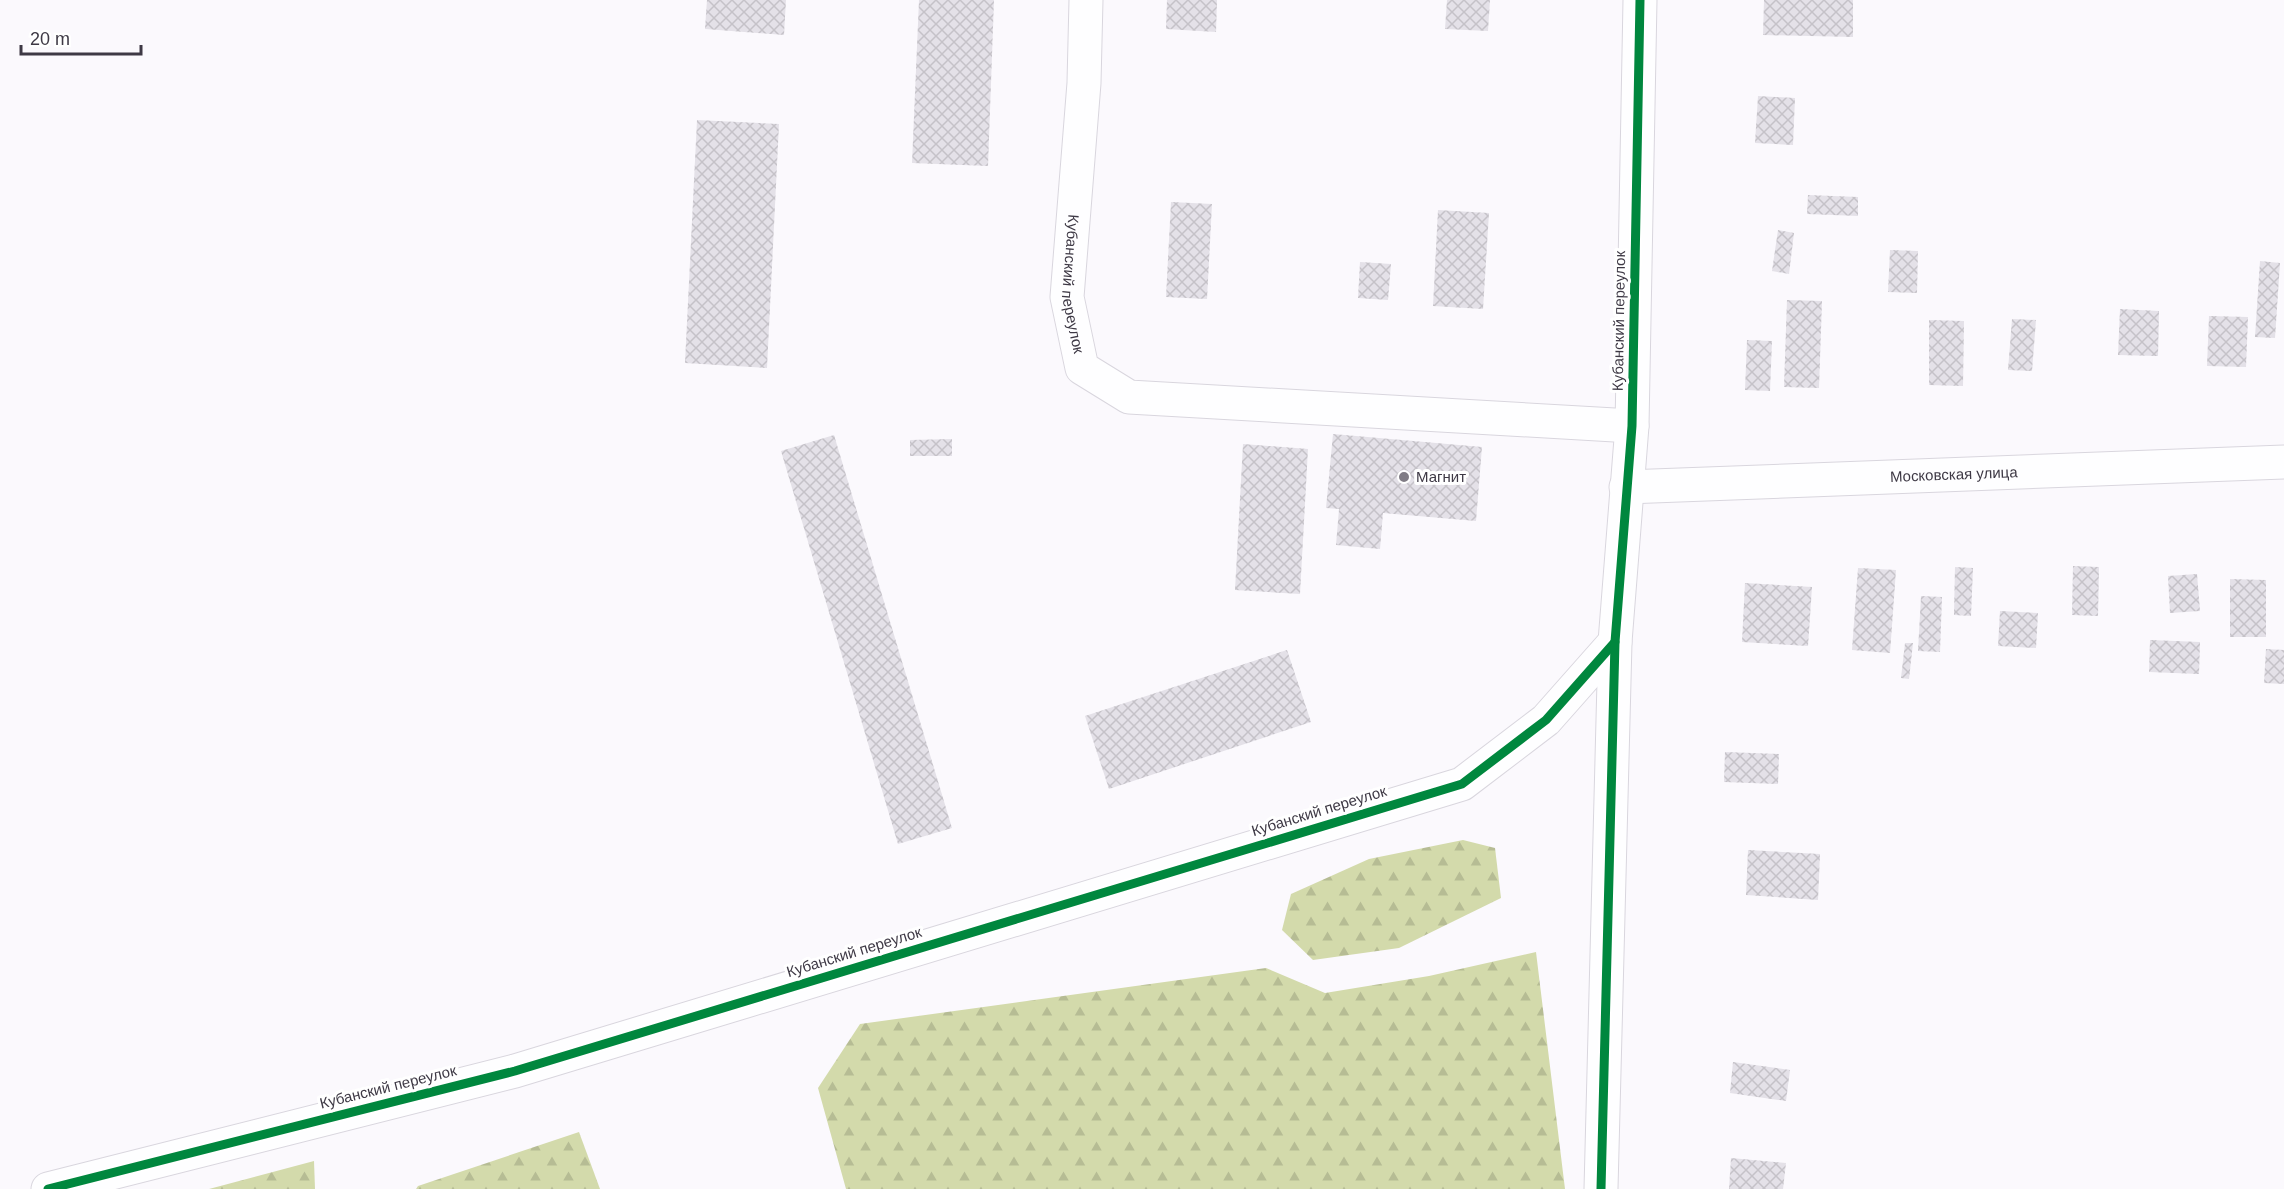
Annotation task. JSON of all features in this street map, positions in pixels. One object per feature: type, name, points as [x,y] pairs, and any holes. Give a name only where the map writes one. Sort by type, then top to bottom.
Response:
[{"type":"street","name":"Кубанский переулок","points":[[1086,0],[1084,83],[1067,297],[1082,368],[1129,397],[1632,426]]},
{"type":"street","name":"Кубанский переулок","points":[[1601,1189],[1615,642],[1632,426],[1640,0]]},
{"type":"street","name":"Московская улица","points":[[1626,487],[2284,462]]},
{"type":"street","name":"Кубанский переулок","points":[[48,1189],[515,1071],[1462,784],[1546,720],[1615,642]]},
{"type":"green space","points":[[1463,840],[1495,848],[1501,898],[1399,948],[1313,960],[1282,930],[1291,894],[1369,859]]},
{"type":"green space","points":[[1536,952],[1565,1189],[846,1189],[818,1088],[860,1024],[1266,968],[1325,993],[1429,976]]},
{"type":"green space","points":[[579,1132],[600,1189],[416,1189],[418,1186]]},
{"type":"green space","points":[[314,1161],[315,1189],[209,1189]]},
{"type":"building","points":[[707,0],[786,0],[784,35],[705,29]]},
{"type":"building","points":[[919,0],[994,0],[988,166],[912,163]]},
{"type":"building","points":[[1167,0],[1217,0],[1216,32],[1166,29]]},
{"type":"building","points":[[1447,0],[1490,0],[1488,31],[1445,29]]},
{"type":"building","points":[[1764,0],[1853,0],[1853,37],[1763,35]]},
{"type":"building","points":[[1758,96],[1795,98],[1793,145],[1755,143]]},
{"type":"building","points":[[697,120],[779,124],[767,368],[685,363]]},
{"type":"building","points":[[1808,195],[1858,197],[1858,216],[1807,214]]},
{"type":"building","points":[[1171,202],[1212,204],[1207,299],[1166,297]]},
{"type":"building","points":[[1438,210],[1489,213],[1483,309],[1433,306]]},
{"type":"building","points":[[1778,230],[1794,233],[1789,274],[1772,271]]},
{"type":"building","points":[[1890,250],[1918,251],[1917,293],[1888,292]]},
{"type":"building","points":[[2260,261],[2280,263],[2275,338],[2255,337]]},
{"type":"building","points":[[1360,262],[1391,264],[1388,300],[1358,298]]},
{"type":"building","points":[[1787,300],[1822,301],[1819,388],[1784,387]]},
{"type":"building","points":[[2120,309],[2159,311],[2158,356],[2118,355]]},
{"type":"building","points":[[2209,316],[2248,317],[2246,367],[2207,366]]},
{"type":"building","points":[[2012,319],[2036,320],[2032,371],[2008,370]]},
{"type":"building","points":[[1929,320],[1964,321],[1963,386],[1929,385]]},
{"type":"building","points":[[1747,340],[1772,341],[1770,391],[1745,390]]},
{"type":"building","name":"Магнит","points":[[1333,434],[1482,447],[1476,521],[1383,513],[1380,549],[1336,545],[1339,509],[1326,508]]},
{"type":"building","points":[[834,435],[952,828],[898,844],[781,451]]},
{"type":"building","points":[[952,439],[952,456],[910,456],[910,440]]},
{"type":"building","points":[[1243,444],[1308,449],[1300,594],[1235,590]]},
{"type":"building","points":[[2073,566],[2099,567],[2098,616],[2072,615]]},
{"type":"building","points":[[1955,567],[1973,568],[1971,616],[1954,615]]},
{"type":"building","points":[[1858,568],[1896,570],[1890,653],[1852,650]]},
{"type":"building","points":[[2197,574],[2200,611],[2170,613],[2168,576]]},
{"type":"building","points":[[2230,579],[2266,580],[2266,637],[2230,637]]},
{"type":"building","points":[[1745,583],[1812,587],[1808,646],[1742,642]]},
{"type":"building","points":[[1921,596],[1942,597],[1940,652],[1918,651]]},
{"type":"building","points":[[2000,611],[2038,613],[2036,648],[1998,646]]},
{"type":"building","points":[[2150,640],[2200,642],[2199,674],[2149,672]]},
{"type":"building","points":[[1905,643],[1913,643],[1909,679],[1901,678]]},
{"type":"building","points":[[2266,649],[2284,650],[2284,684],[2264,683]]},
{"type":"building","points":[[1287,650],[1311,722],[1109,789],[1085,716]]},
{"type":"building","points":[[1725,752],[1779,754],[1778,784],[1724,782]]},
{"type":"building","points":[[1748,850],[1820,854],[1818,900],[1746,895]]},
{"type":"building","points":[[1733,1062],[1790,1070],[1786,1101],[1730,1093]]},
{"type":"building","points":[[1731,1158],[1786,1163],[1783,1189],[1729,1189]]},
{"type":"cycle path","points":[[1601,1189],[1615,642],[1632,426],[1640,0]]},
{"type":"cycle path","points":[[48,1189],[515,1071],[1462,784],[1546,720],[1615,642]]},
{"type":"place","name":"Магнит","points":[[1404,477]]}]
